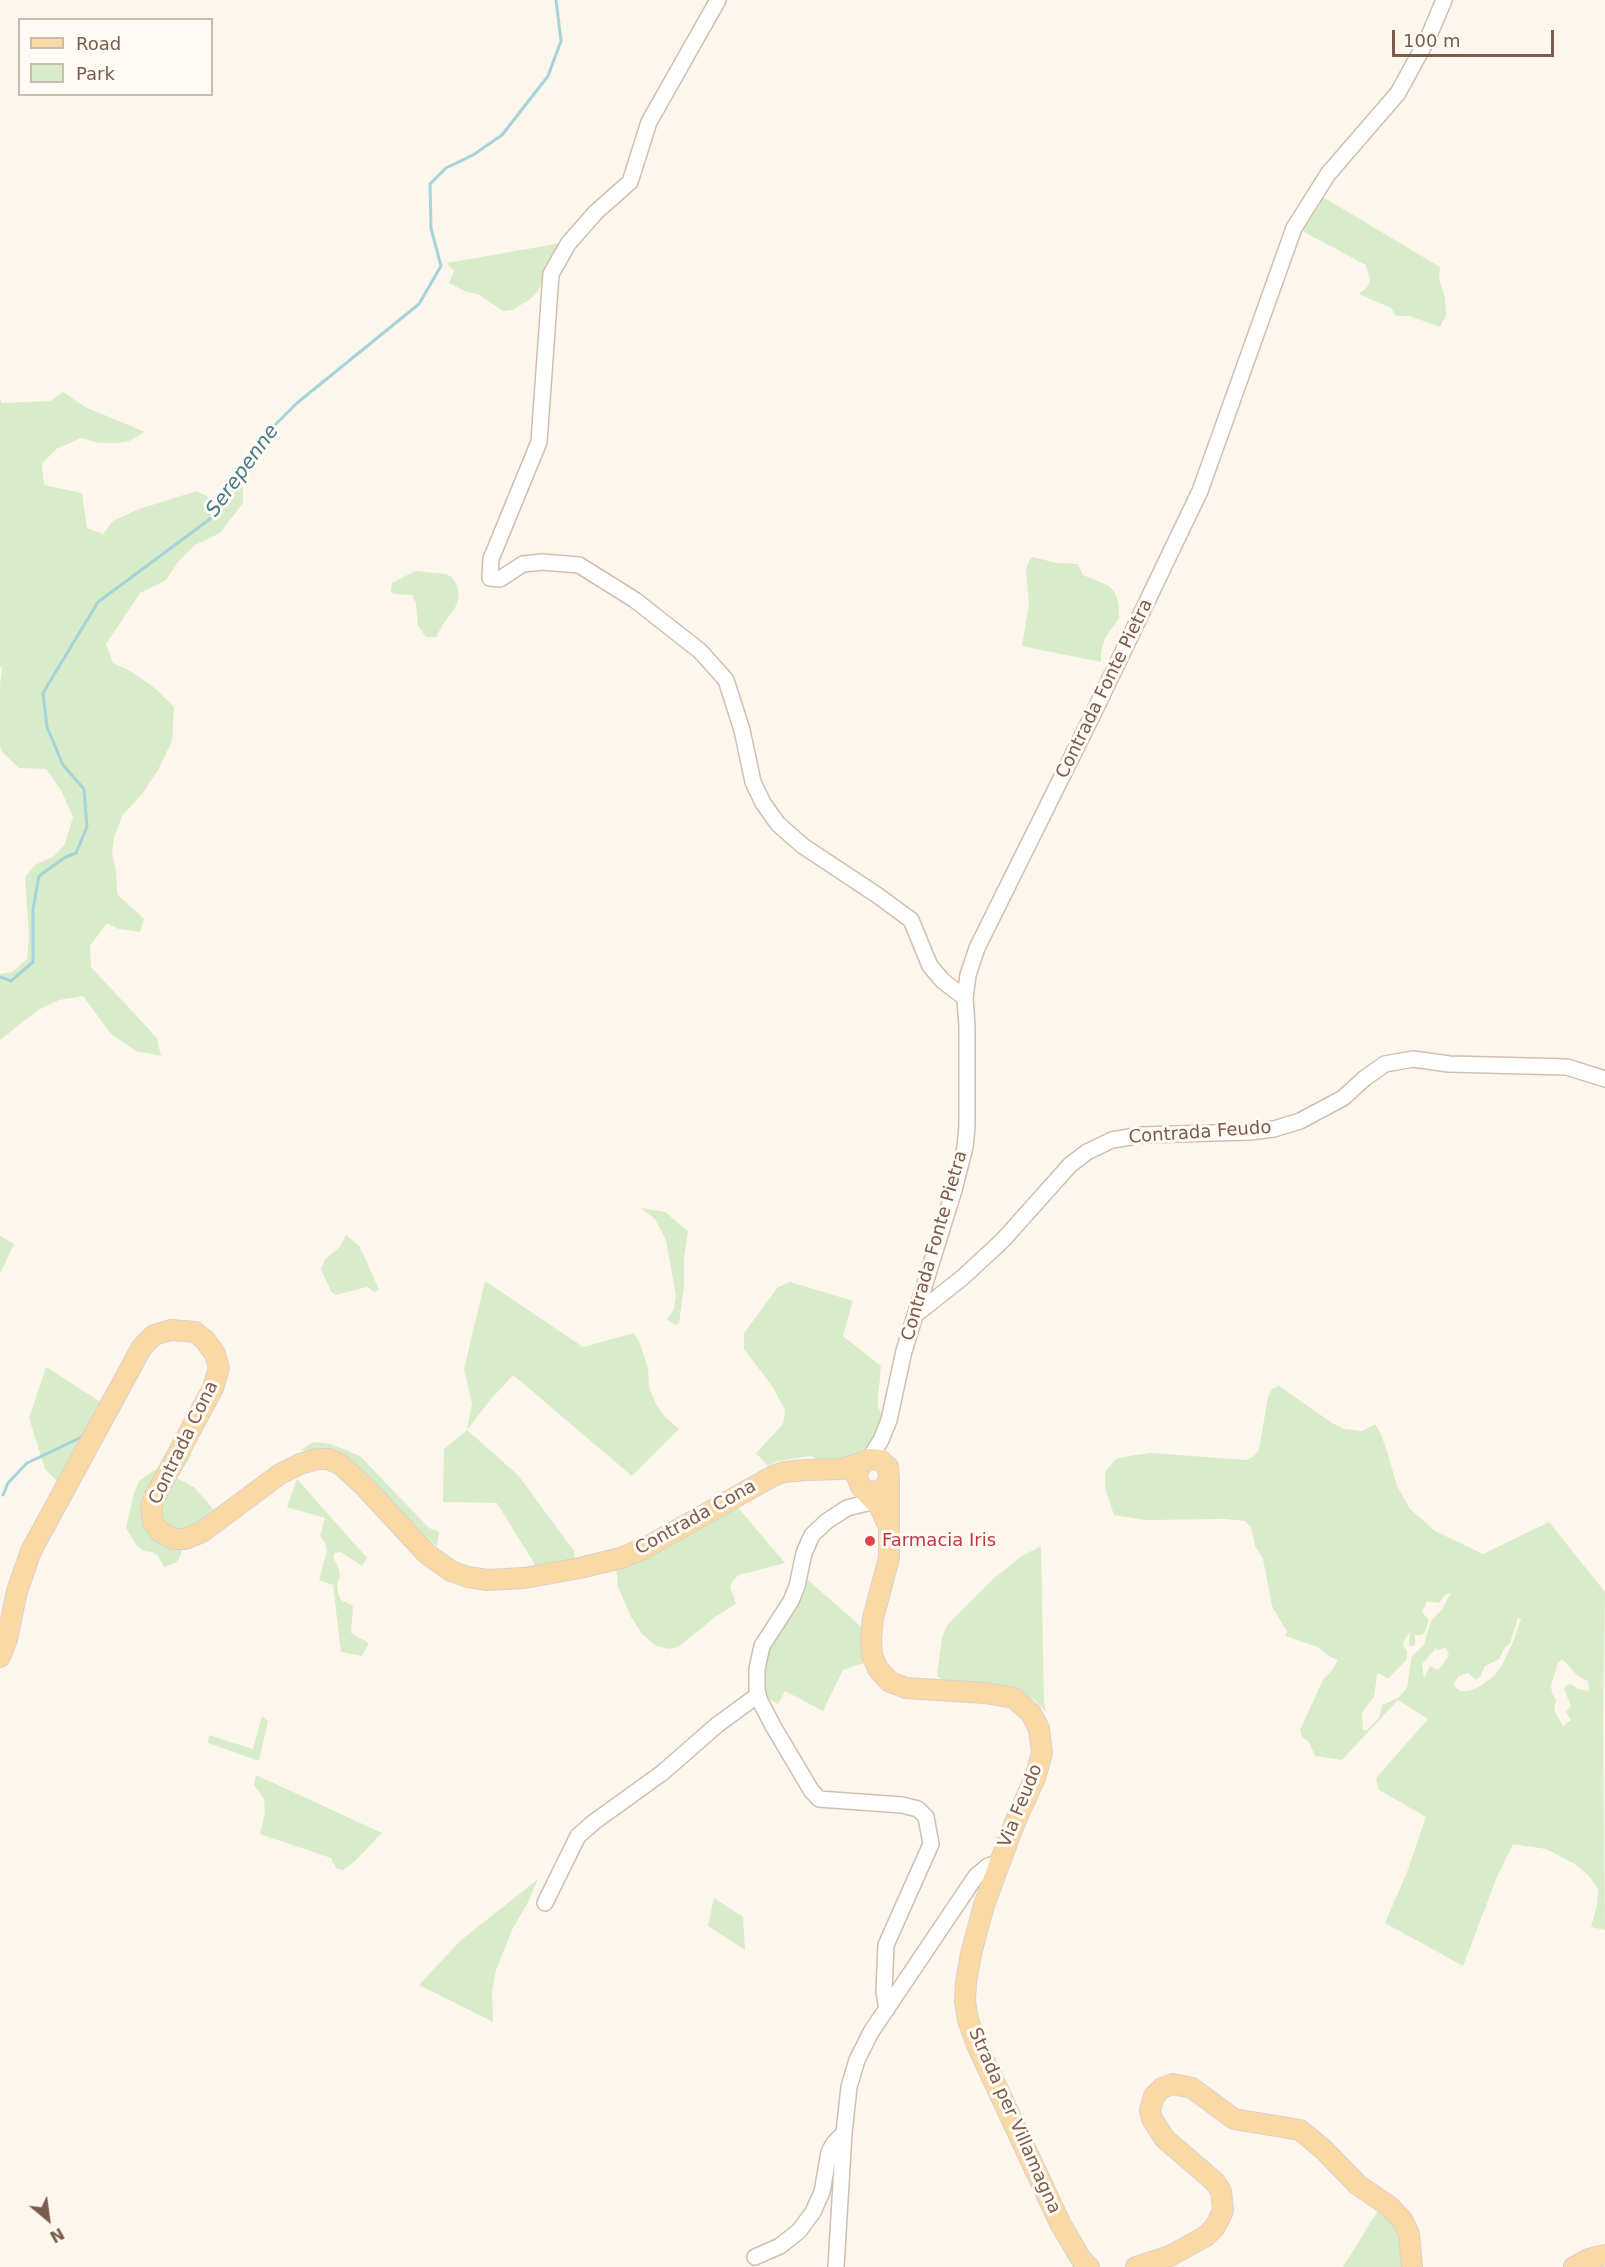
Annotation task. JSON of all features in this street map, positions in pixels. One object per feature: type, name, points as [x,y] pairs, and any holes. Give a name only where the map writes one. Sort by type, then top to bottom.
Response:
[{"type":"main road","name":"Contrada Cona","points":[[0,1657],[7,1639],[17,1591],[31,1551],[142,1347],[154,1335],[171,1330],[195,1332],[206,1340],[219,1368],[213,1388],[153,1500],[151,1508],[153,1522],[159,1531],[174,1539],[185,1539],[202,1532],[286,1471],[317,1459],[328,1459],[340,1464],[364,1486],[426,1554],[450,1571],[488,1580],[524,1578],[621,1558],[645,1548],[784,1472],[842,1469],[866,1461]]},
{"type":"main road","points":[[866,1491],[882,1490],[888,1474],[880,1460],[866,1461],[857,1471],[866,1491],[884,1515],[890,1530]]},
{"type":"main road","name":"Contrada Cona","points":[[818,1470],[866,1491]]},
{"type":"main road","name":"Via Feudo","points":[[888,1474],[890,1530],[888,1558],[872,1629],[872,1655],[878,1669],[890,1682],[906,1688],[985,1693],[1014,1698],[1031,1713],[1039,1729],[1042,1753],[1035,1778],[998,1863]]},
{"type":"main road","name":"Strada per Villamagna","points":[[998,1863],[970,1954],[965,2001],[968,2020],[977,2045],[1060,2223],[1081,2259],[1089,2267]]},
{"type":"main road","points":[[1136,2267],[1170,2256],[1206,2236],[1215,2228],[1223,2211],[1221,2191],[1215,2182],[1165,2139],[1152,2119],[1150,2110],[1154,2096],[1162,2088],[1173,2084],[1192,2088],[1234,2119],[1300,2130],[1323,2149],[1358,2185],[1389,2206],[1403,2221],[1411,2241],[1412,2267]]},
{"type":"main road","points":[[1574,2267],[1589,2259],[1605,2255]]},
{"type":"street","points":[[718,0],[649,122],[630,182],[596,212],[568,244],[551,274],[539,442],[491,559],[490,578],[500,579],[524,564],[542,562],[579,564],[635,600],[700,651],[726,680],[742,730],[753,782],[777,824],[803,846],[911,920],[930,966],[943,981],[965,998]]},
{"type":"street","name":"Contrada Fonte Pietra","points":[[889,1420],[904,1352],[965,1147],[967,1026],[965,998],[968,975],[977,948],[1089,723],[1200,491],[1294,228],[1328,174],[1398,93],[1428,38],[1444,0]]},
{"type":"street","name":"Contrada Feudo","points":[[915,1315],[962,1278],[1003,1240],[1070,1165],[1087,1152],[1112,1140],[1170,1133],[1249,1132],[1274,1129],[1300,1120],[1343,1098],[1385,1064],[1413,1059],[1449,1064],[1567,1067],[1605,1079]]},
{"type":"street","points":[[866,1461],[881,1440],[889,1420]]},
{"type":"street","points":[[888,1474],[889,1420]]},
{"type":"street","points":[[866,1491],[812,1535],[804,1553],[797,1586],[791,1601],[762,1646],[757,1669],[758,1695],[777,1734],[811,1790],[819,1799],[902,1805],[918,1809],[926,1817],[931,1844],[886,1945],[884,1992],[887,2008]]},
{"type":"street","points":[[545,1903],[578,1836],[662,1773],[717,1725],[758,1695]]},
{"type":"street","name":"Via Feudo","points":[[836,2267],[844,2133],[849,2087],[857,2061],[871,2032],[976,1876],[988,1866],[998,1863]]},
{"type":"street","points":[[755,2258],[780,2246],[799,2231],[813,2212],[822,2192],[829,2152],[844,2133]]},
{"type":"green space","points":[[1323,197],[1440,267],[1439,279],[1445,298],[1446,315],[1440,327],[1410,316],[1396,316],[1391,308],[1359,294],[1367,287],[1370,280],[1366,265],[1302,231]]},
{"type":"green space","points":[[567,242],[537,292],[529,300],[512,310],[503,311],[478,294],[467,292],[449,283],[454,271],[447,263]]},
{"type":"green space","points":[[63,392],[85,407],[145,432],[129,441],[117,443],[99,443],[81,438],[56,449],[42,464],[44,485],[82,493],[87,528],[103,534],[113,521],[139,509],[197,491],[210,498],[243,487],[243,503],[220,533],[195,545],[178,562],[166,580],[140,593],[106,644],[113,663],[132,672],[156,689],[174,707],[172,741],[158,770],[142,794],[122,816],[114,838],[112,853],[116,870],[117,894],[144,919],[140,932],[119,929],[107,923],[90,946],[91,967],[157,1038],[161,1056],[136,1051],[111,1034],[83,996],[59,1000],[38,1010],[0,1040],[0,974],[12,972],[27,959],[29,936],[25,877],[35,865],[54,856],[65,844],[73,817],[61,790],[46,769],[19,768],[3,753],[0,747],[2,668],[0,667],[0,398],[2,403],[50,401]]},
{"type":"green space","points":[[1032,557],[1057,563],[1078,564],[1083,575],[1109,586],[1115,593],[1119,605],[1119,618],[1105,638],[1101,662],[1022,646],[1029,604],[1026,570]]},
{"type":"green space","points":[[415,571],[445,574],[452,577],[457,586],[459,597],[455,608],[436,637],[426,637],[418,626],[416,603],[412,595],[391,592],[392,583]]},
{"type":"green space","points":[[641,1208],[665,1212],[688,1231],[684,1258],[684,1288],[679,1323],[675,1325],[667,1319],[674,1309],[676,1296],[666,1240],[655,1219]]},
{"type":"green space","points":[[346,1235],[360,1247],[379,1290],[374,1292],[367,1287],[335,1295],[331,1291],[321,1269],[325,1259],[339,1248]]},
{"type":"green space","points":[[0,1236],[14,1244],[0,1274]]},
{"type":"green space","points":[[485,1281],[583,1347],[634,1333],[648,1368],[649,1388],[656,1404],[664,1416],[679,1429],[632,1476],[513,1375],[467,1430],[472,1404],[464,1369]]},
{"type":"green space","points":[[790,1282],[853,1301],[843,1336],[881,1366],[878,1407],[882,1415],[876,1435],[868,1446],[850,1458],[823,1462],[811,1456],[778,1461],[768,1466],[756,1453],[783,1424],[785,1410],[772,1386],[744,1349],[744,1333],[778,1287]]},
{"type":"green space","points":[[46,1367],[107,1406],[60,1484],[45,1469],[29,1418]]},
{"type":"green space","points":[[1279,1386],[1344,1429],[1362,1431],[1375,1424],[1388,1454],[1397,1486],[1410,1509],[1435,1531],[1483,1554],[1549,1522],[1605,1592],[1603,1721],[1605,1930],[1591,1927],[1597,1905],[1598,1889],[1589,1876],[1575,1864],[1546,1849],[1513,1844],[1497,1877],[1463,1966],[1385,1923],[1407,1872],[1426,1817],[1379,1790],[1376,1778],[1428,1719],[1398,1700],[1342,1760],[1315,1756],[1300,1730],[1323,1680],[1338,1660],[1330,1657],[1318,1647],[1285,1636],[1287,1632],[1272,1606],[1263,1559],[1255,1546],[1251,1528],[1245,1521],[1225,1519],[1146,1520],[1114,1515],[1105,1488],[1105,1472],[1116,1459],[1151,1453],[1247,1460],[1259,1449],[1268,1397],[1272,1389]],"holes":[[[1451,1593],[1442,1609],[1431,1621],[1424,1645],[1412,1656],[1407,1688],[1398,1698],[1382,1705],[1379,1718],[1367,1730],[1363,1730],[1362,1712],[1374,1697],[1377,1675],[1379,1673],[1387,1678],[1390,1677],[1407,1659],[1407,1651],[1403,1642],[1410,1632],[1409,1646],[1413,1646],[1415,1635],[1422,1635],[1425,1632],[1429,1620],[1422,1612],[1427,1601],[1439,1603],[1445,1595]],[[1518,1617],[1521,1619],[1514,1640],[1494,1676],[1469,1691],[1456,1688],[1454,1683],[1459,1676],[1468,1673],[1476,1680],[1485,1666],[1499,1659],[1505,1647],[1510,1643]],[[1438,1646],[1436,1651],[1446,1647],[1449,1656],[1438,1670],[1430,1666],[1424,1678],[1422,1664]],[[1562,1659],[1578,1676],[1588,1681],[1589,1691],[1578,1689],[1571,1684],[1564,1689],[1571,1706],[1566,1712],[1571,1720],[1563,1726],[1554,1710],[1556,1700],[1551,1685],[1558,1663]]]},
{"type":"green space","points":[[467,1430],[518,1475],[574,1551],[575,1561],[537,1568],[497,1503],[443,1502],[444,1449]]},
{"type":"green space","points":[[313,1442],[331,1444],[360,1456],[429,1528],[439,1532],[437,1547],[387,1498],[310,1452],[301,1450]]},
{"type":"green space","points":[[187,1451],[192,1454],[177,1478],[194,1487],[218,1515],[180,1533],[163,1522],[160,1510],[163,1492]]},
{"type":"green space","points":[[168,1461],[146,1509],[182,1551],[175,1563],[164,1567],[158,1556],[136,1545],[126,1528],[139,1481]]},
{"type":"green space","points":[[297,1479],[367,1558],[362,1566],[341,1552],[334,1553],[340,1576],[337,1584],[338,1593],[341,1600],[353,1606],[351,1633],[369,1643],[362,1656],[341,1652],[333,1585],[319,1580],[327,1551],[325,1542],[320,1536],[325,1518],[287,1507]]},
{"type":"green space","points":[[735,1504],[785,1563],[739,1575],[730,1587],[736,1604],[715,1617],[678,1647],[669,1649],[656,1646],[642,1634],[630,1615],[618,1586],[616,1566]]},
{"type":"green space","points":[[1041,1546],[1046,1712],[1035,1700],[1016,1689],[945,1682],[937,1676],[942,1638],[948,1624],[994,1578],[1022,1556]]},
{"type":"green space","points":[[808,1580],[866,1631],[867,1662],[843,1670],[823,1711],[785,1691],[778,1704],[765,1696],[764,1665],[770,1647],[799,1600]]},
{"type":"green space","points":[[262,1716],[268,1721],[259,1761],[208,1743],[209,1735],[253,1749]]},
{"type":"green space","points":[[256,1775],[382,1833],[343,1870],[336,1868],[331,1858],[260,1834],[265,1812],[264,1799],[254,1785]]},
{"type":"green space","points":[[538,1879],[512,1930],[496,1970],[492,1991],[493,2022],[419,1985],[460,1941]]},
{"type":"green space","points":[[714,1898],[743,1917],[745,1950],[708,1926]]},
{"type":"green space","points":[[1382,2204],[1398,2217],[1409,2267],[1343,2267]]},
{"type":"waterway","name":"Serepenne","points":[[0,977],[11,981],[33,962],[33,909],[39,876],[64,858],[76,853],[87,827],[84,789],[63,765],[47,727],[43,693],[98,602],[210,519],[240,477],[251,454],[271,429],[297,403],[419,304],[441,266],[431,228],[430,184],[446,168],[473,155],[502,135],[548,76],[561,41],[556,0]]},
{"type":"waterway","points":[[3,1495],[8,1483],[27,1463],[86,1435]]},
{"type":"place","name":"Farmacia Iris","points":[[870,1541]]}]
